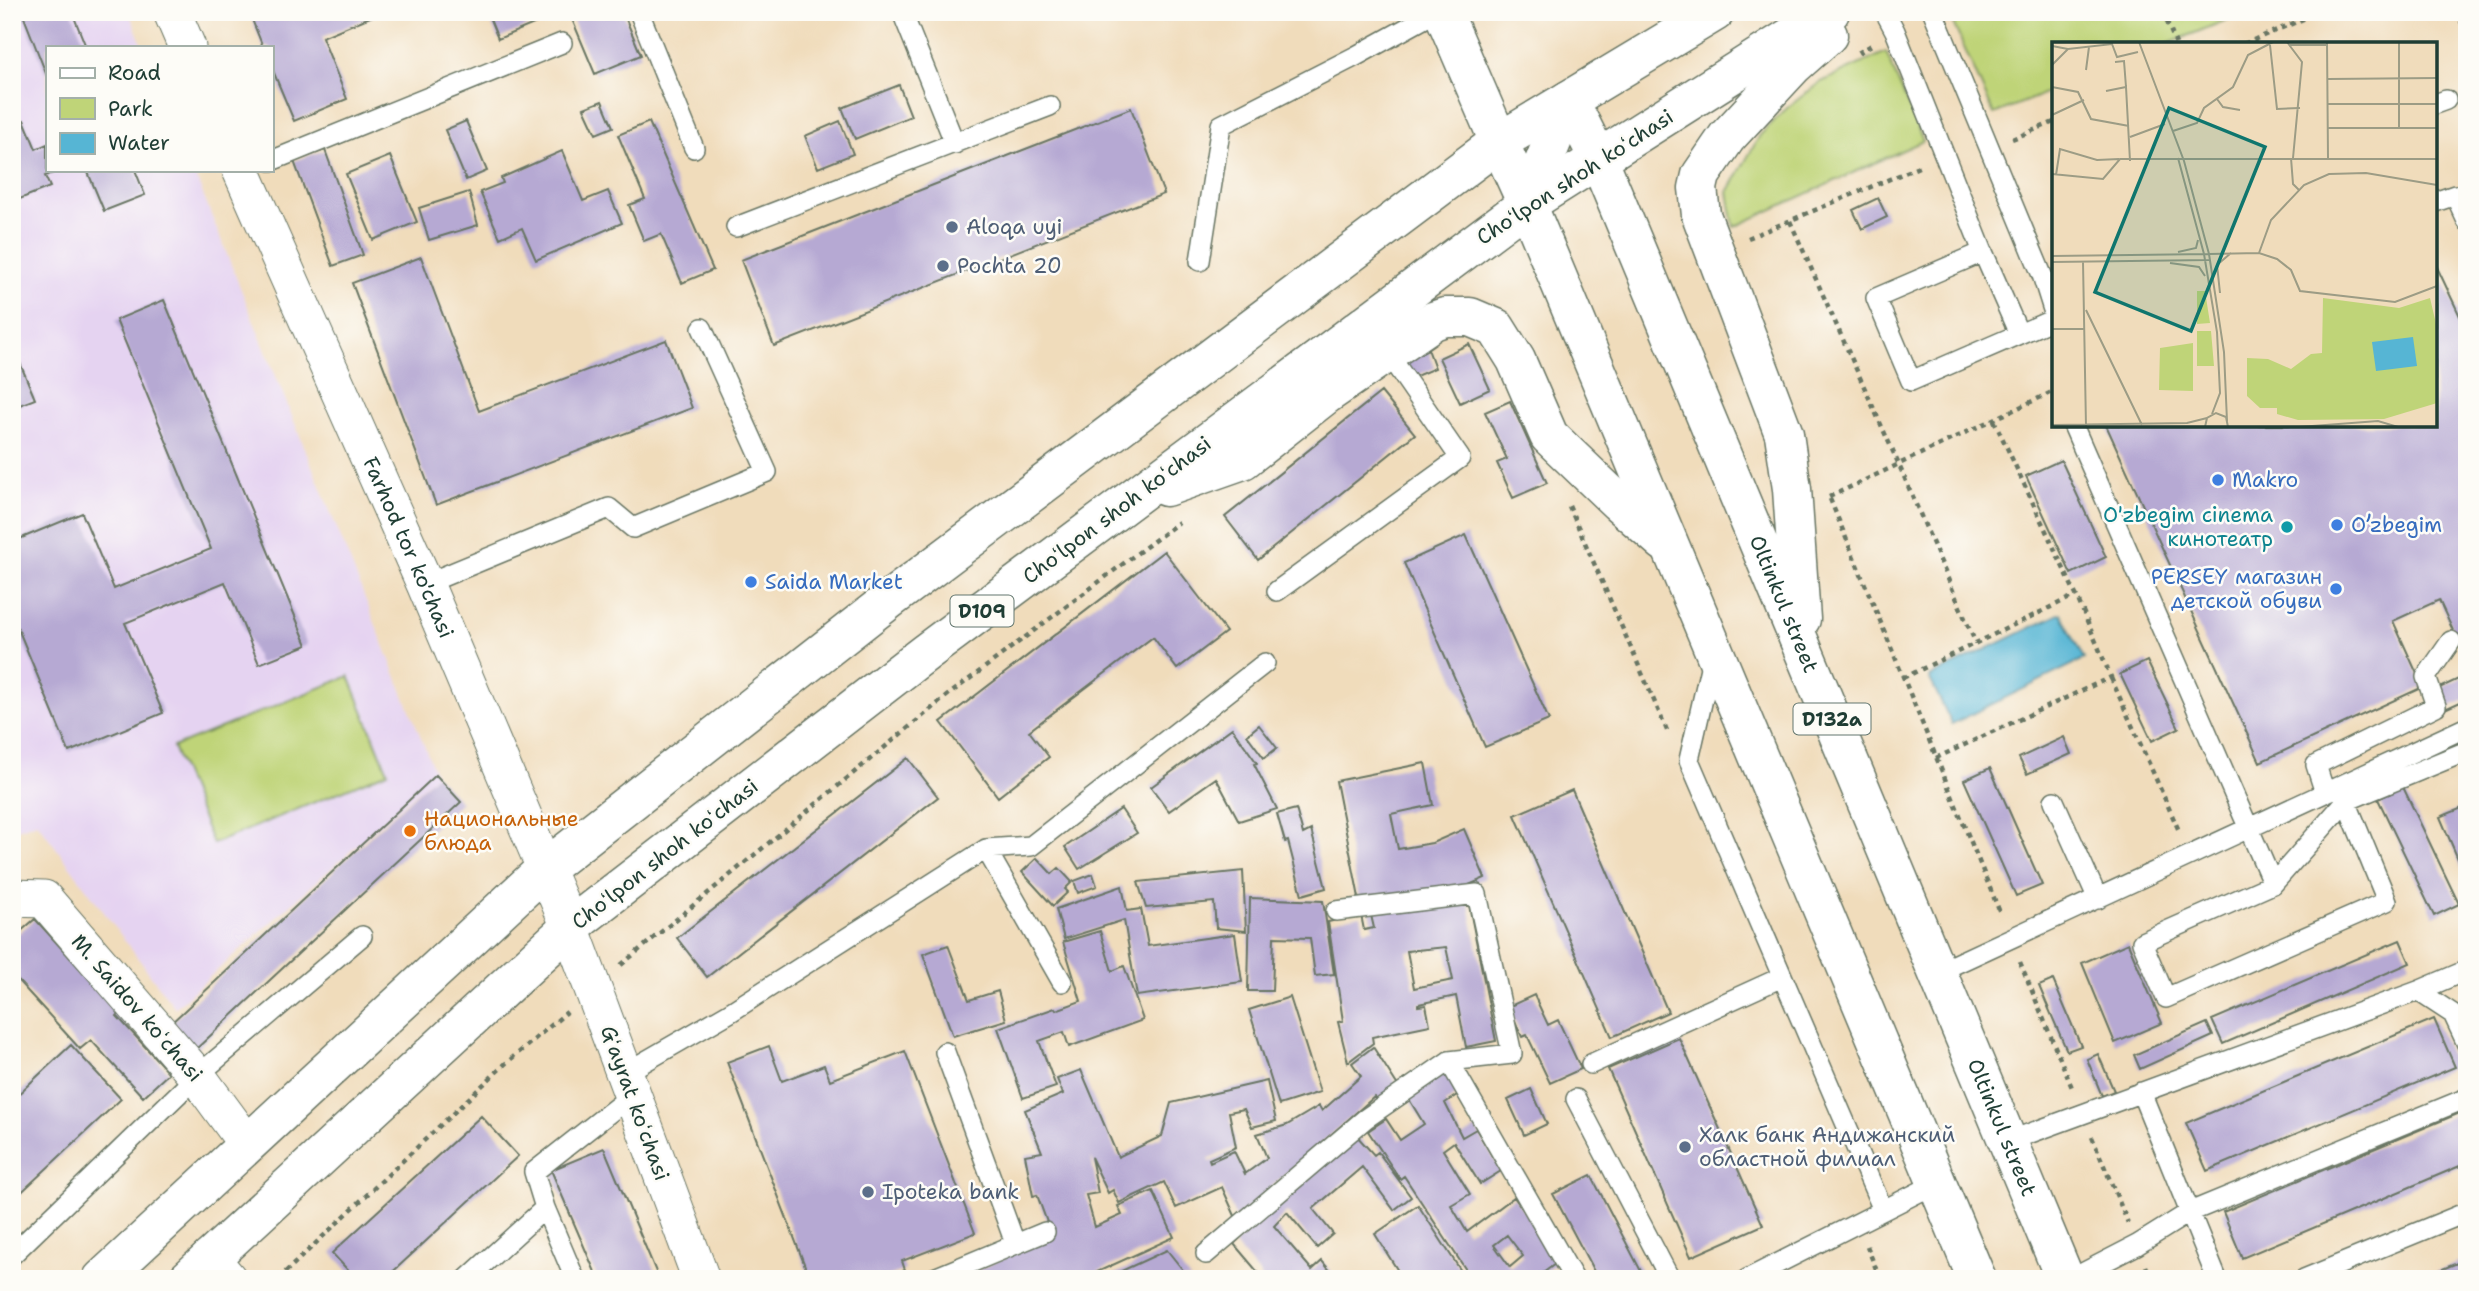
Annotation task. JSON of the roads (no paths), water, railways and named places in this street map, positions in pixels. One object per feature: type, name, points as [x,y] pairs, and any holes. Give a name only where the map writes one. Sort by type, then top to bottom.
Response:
[{"type":"main road","points":[[1443,12],[1527,204],[1977,1279]]},
{"type":"main road","points":[[102,1279],[545,869],[889,600],[1499,142],[1715,12]]},
{"type":"main road","name":"Choʻlpon shoh koʻchasi","points":[[209,1272],[570,927],[925,653],[1527,204],[1830,12]]},
{"type":"main road","points":[[1803,649],[1792,489],[1784,434],[1701,215],[1698,188],[1701,175],[1727,137],[1793,66],[1853,12]]},
{"type":"main road","points":[[1527,204],[1569,100]]},
{"type":"main road","name":"Oltinkul street","points":[[1569,100],[1599,160],[2068,1279]]},
{"type":"main road","points":[[1499,142],[1599,160]]},
{"type":"main road","points":[[1131,500],[1243,460],[1399,342],[1433,321],[1445,317],[1470,317],[1496,328],[1516,360],[1549,436],[1671,549]]},
{"type":"street","points":[[172,12],[187,46]]},
{"type":"street","name":"Farhod tor ko'chasi","points":[[252,172],[570,927]]},
{"type":"street","name":"M. Saidov koʻchasi","points":[[12,898],[44,899],[197,1076],[247,1144]]},
{"type":"street","name":"Gʻayrat koʻchasi","points":[[570,927],[701,1279]]},
{"type":"lane","points":[[639,12],[694,148]]},
{"type":"lane","points":[[902,12],[955,144]]},
{"type":"lane","points":[[1200,261],[1221,125],[1436,12]]},
{"type":"lane","points":[[1885,12],[2019,334]]},
{"type":"lane","points":[[1933,12],[1990,148],[2048,272],[2052,299]]},
{"type":"lane","points":[[273,160],[562,43]]},
{"type":"lane","points":[[736,227],[1050,106]]},
{"type":"lane","points":[[2437,201],[2455,195],[2467,221]]},
{"type":"lane","points":[[1983,252],[1876,298],[1911,381],[2052,320]]},
{"type":"lane","points":[[425,584],[610,508],[633,528],[767,472],[702,328]]},
{"type":"lane","points":[[1277,591],[1460,458],[1393,361],[1399,342]]},
{"type":"lane","points":[[2074,427],[2273,884]]},
{"type":"lane","points":[[2325,793],[2316,765],[2436,706],[2426,677],[2451,640]]},
{"type":"lane","points":[[1714,650],[1689,760],[1883,1210]]},
{"type":"lane","points":[[575,1279],[545,1208],[534,1172],[628,1084],[729,1013],[986,849],[1031,846],[1265,663]]},
{"type":"lane","points":[[1938,972],[2467,727]]},
{"type":"lane","points":[[2346,801],[2387,901],[2166,999],[2142,942],[2273,884],[2346,801],[2467,751]]},
{"type":"lane","points":[[2054,801],[2098,899]]},
{"type":"lane","points":[[986,849],[1062,982]]},
{"type":"lane","points":[[1206,1254],[1365,1119],[1449,1061],[1512,1054],[1477,894],[1336,911]]},
{"type":"lane","points":[[12,1255],[197,1076],[362,936]]},
{"type":"lane","points":[[2009,1141],[2467,971]]},
{"type":"lane","points":[[1591,1065],[1782,976]]},
{"type":"lane","points":[[2417,991],[2453,1014],[2467,1044]]},
{"type":"lane","points":[[945,1052],[1015,1243]]},
{"type":"lane","points":[[1449,1061],[1571,1277]]},
{"type":"lane","points":[[2141,1092],[2217,1279]]},
{"type":"lane","points":[[2068,1279],[2137,1245],[2190,1212],[2467,1098]]},
{"type":"lane","points":[[1576,1099],[1670,1279]]},
{"type":"lane","points":[[1746,1279],[1937,1184]]},
{"type":"lane","points":[[467,1279],[545,1208]]},
{"type":"lane","points":[[2304,1279],[2467,1212]]},
{"type":"lane","points":[[932,1279],[1045,1232]]},
{"type":"water","points":[[2061,613],[2084,659],[1952,724],[1929,677]]},
{"type":"place","name":"Aloqa uyi","points":[[952,227]]},
{"type":"place","name":"Pochta 20","points":[[943,266]]},
{"type":"place","name":"Makro","points":[[2218,480]]},
{"type":"place","name":"O’zbegim","points":[[2337,525]]},
{"type":"place","name":"O'zbegim cinema кинотеатр","points":[[2287,527]]},
{"type":"place","name":"Saida Market","points":[[751,582]]},
{"type":"place","name":"PERSEY магазин детской обуви","points":[[2336,589]]},
{"type":"place","name":"Национальные блюда","points":[[410,831]]},
{"type":"place","name":"Халк банк Андижанский областной филиал","points":[[1685,1147]]},
{"type":"place","name":"Ipoteka bank","points":[[868,1192]]}]
